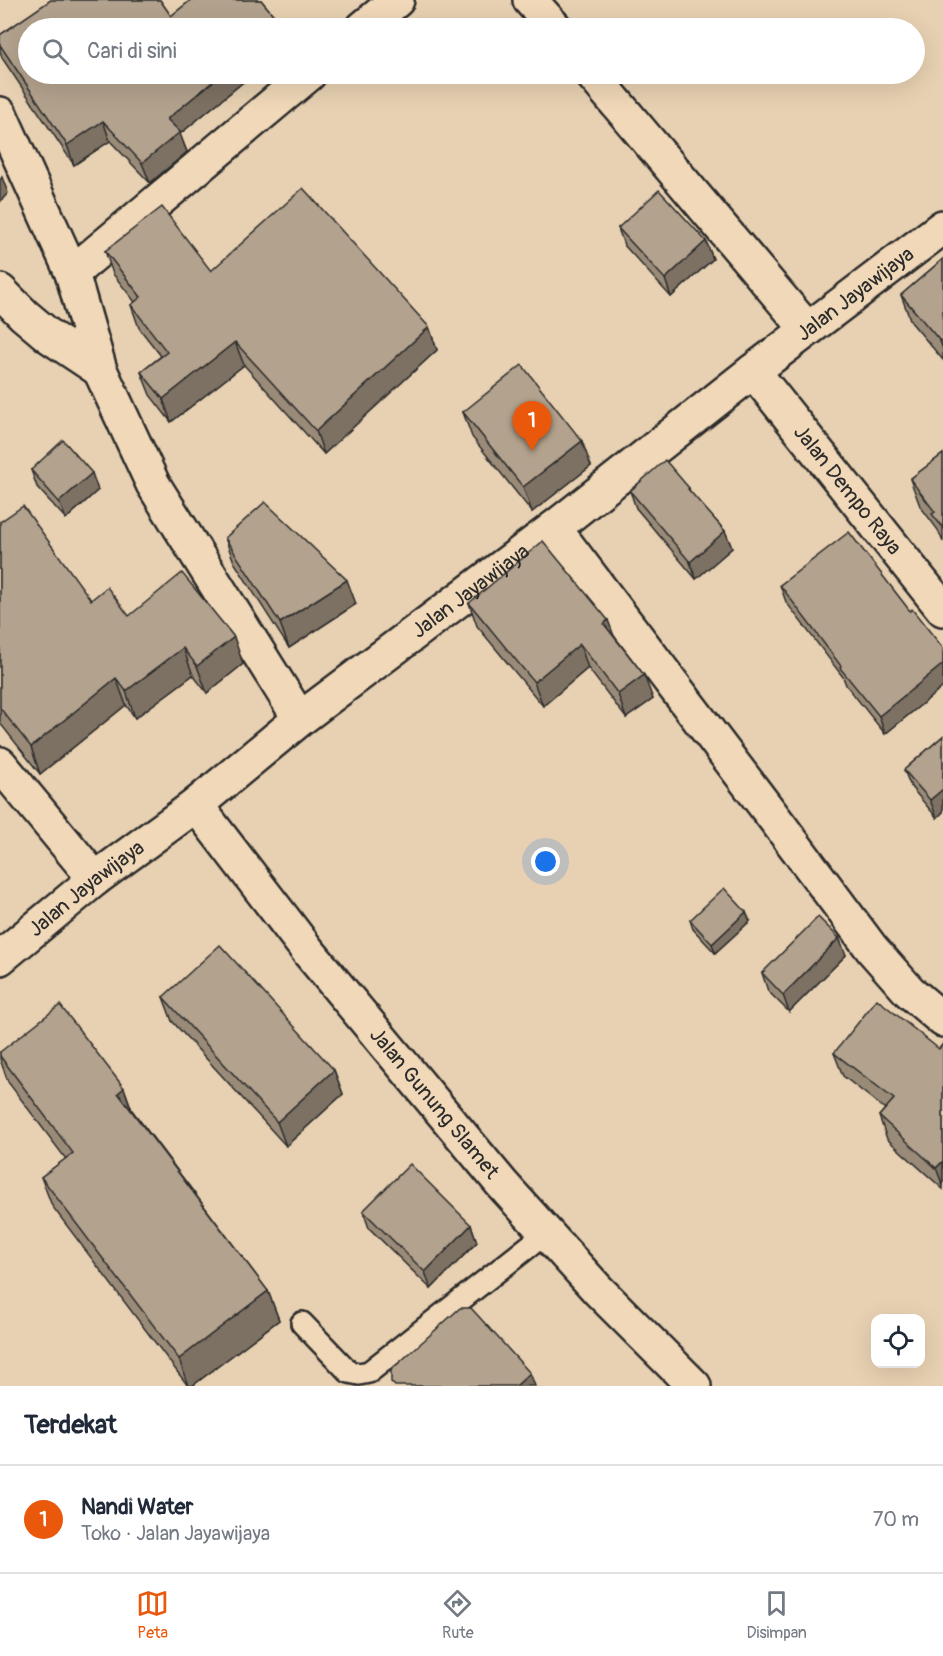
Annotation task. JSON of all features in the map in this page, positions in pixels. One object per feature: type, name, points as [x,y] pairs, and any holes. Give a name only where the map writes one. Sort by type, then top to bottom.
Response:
[{"type":"street","points":[[375,18],[397,0]]},
{"type":"street","points":[[530,0],[546,18]]},
{"type":"street","points":[[72,273],[297,84]]},
{"type":"street","points":[[600,84],[807,329]]},
{"type":"street","points":[[0,114],[72,273],[100,370],[153,484],[300,719]]},
{"type":"street","name":"Jalan Jayawijaya","points":[[0,958],[95,879],[196,805],[300,719],[554,528],[807,329],[943,227]]},
{"type":"street","points":[[0,291],[49,336],[100,370]]},
{"type":"street","name":"Jalan Dempo Raya","points":[[753,371],[943,609]]},
{"type":"street","points":[[554,528],[872,950],[909,991],[943,1020]]},
{"type":"street","points":[[0,764],[95,879]]},
{"type":"street","name":"Jalan Gunung Slamet","points":[[196,805],[308,951],[502,1184],[597,1290],[694,1386]]},
{"type":"lane","points":[[302,1323],[349,1372],[359,1374],[369,1372],[546,1233]]},
{"type":"building","points":[[51,0],[160,0],[171,16],[191,0],[261,0],[276,18],[25,18]]},
{"type":"building","points":[[18,23],[18,72],[0,45],[0,35]]},
{"type":"building","points":[[26,84],[210,84],[167,119],[180,132],[142,163],[103,121],[67,145]]},
{"type":"building","points":[[303,188],[429,327],[316,431],[235,342],[163,399],[141,372],[167,352],[131,305],[141,297],[105,251],[162,207],[211,271]]},
{"type":"building","points":[[659,190],[706,241],[665,279],[618,228]]},
{"type":"building","points":[[943,259],[943,339],[940,341],[901,295]]},
{"type":"building","points":[[522,365],[582,441],[523,487],[463,412]]},
{"type":"building","points":[[63,440],[92,473],[59,502],[31,470]]},
{"type":"building","points":[[943,454],[943,528],[932,514],[935,512],[910,479]]},
{"type":"building","points":[[665,460],[725,531],[690,562],[630,491]]},
{"type":"building","points":[[265,502],[347,580],[280,623],[225,538]]},
{"type":"building","points":[[23,506],[91,600],[107,587],[129,616],[182,573],[234,637],[197,666],[183,648],[126,691],[116,678],[31,747],[0,708],[0,522]]},
{"type":"building","points":[[849,532],[910,611],[912,609],[943,648],[943,664],[879,716],[840,668],[841,666],[780,585]]},
{"type":"building","points":[[543,541],[608,620],[604,624],[644,675],[618,694],[580,644],[534,682],[469,603]]},
{"type":"building","points":[[943,736],[943,789],[930,800],[904,770]]},
{"type":"building","points":[[724,888],[746,912],[712,944],[690,920]]},
{"type":"building","points":[[818,917],[839,938],[783,995],[762,973]]},
{"type":"building","points":[[220,945],[334,1070],[277,1122],[163,997]]},
{"type":"building","points":[[877,999],[939,1049],[943,1044],[943,1161],[936,1168],[879,1116],[894,1099],[834,1053]]},
{"type":"building","points":[[60,1005],[124,1088],[118,1093],[268,1291],[179,1359],[41,1177],[73,1153],[0,1056],[0,1052]]},
{"type":"building","points":[[410,1164],[471,1225],[425,1272],[363,1211]]},
{"type":"building","points":[[460,1308],[471,1308],[530,1373],[516,1386],[395,1386],[391,1382],[391,1370]]},
{"type":"place","name":"Nandi Water","points":[[532,451]]}]
